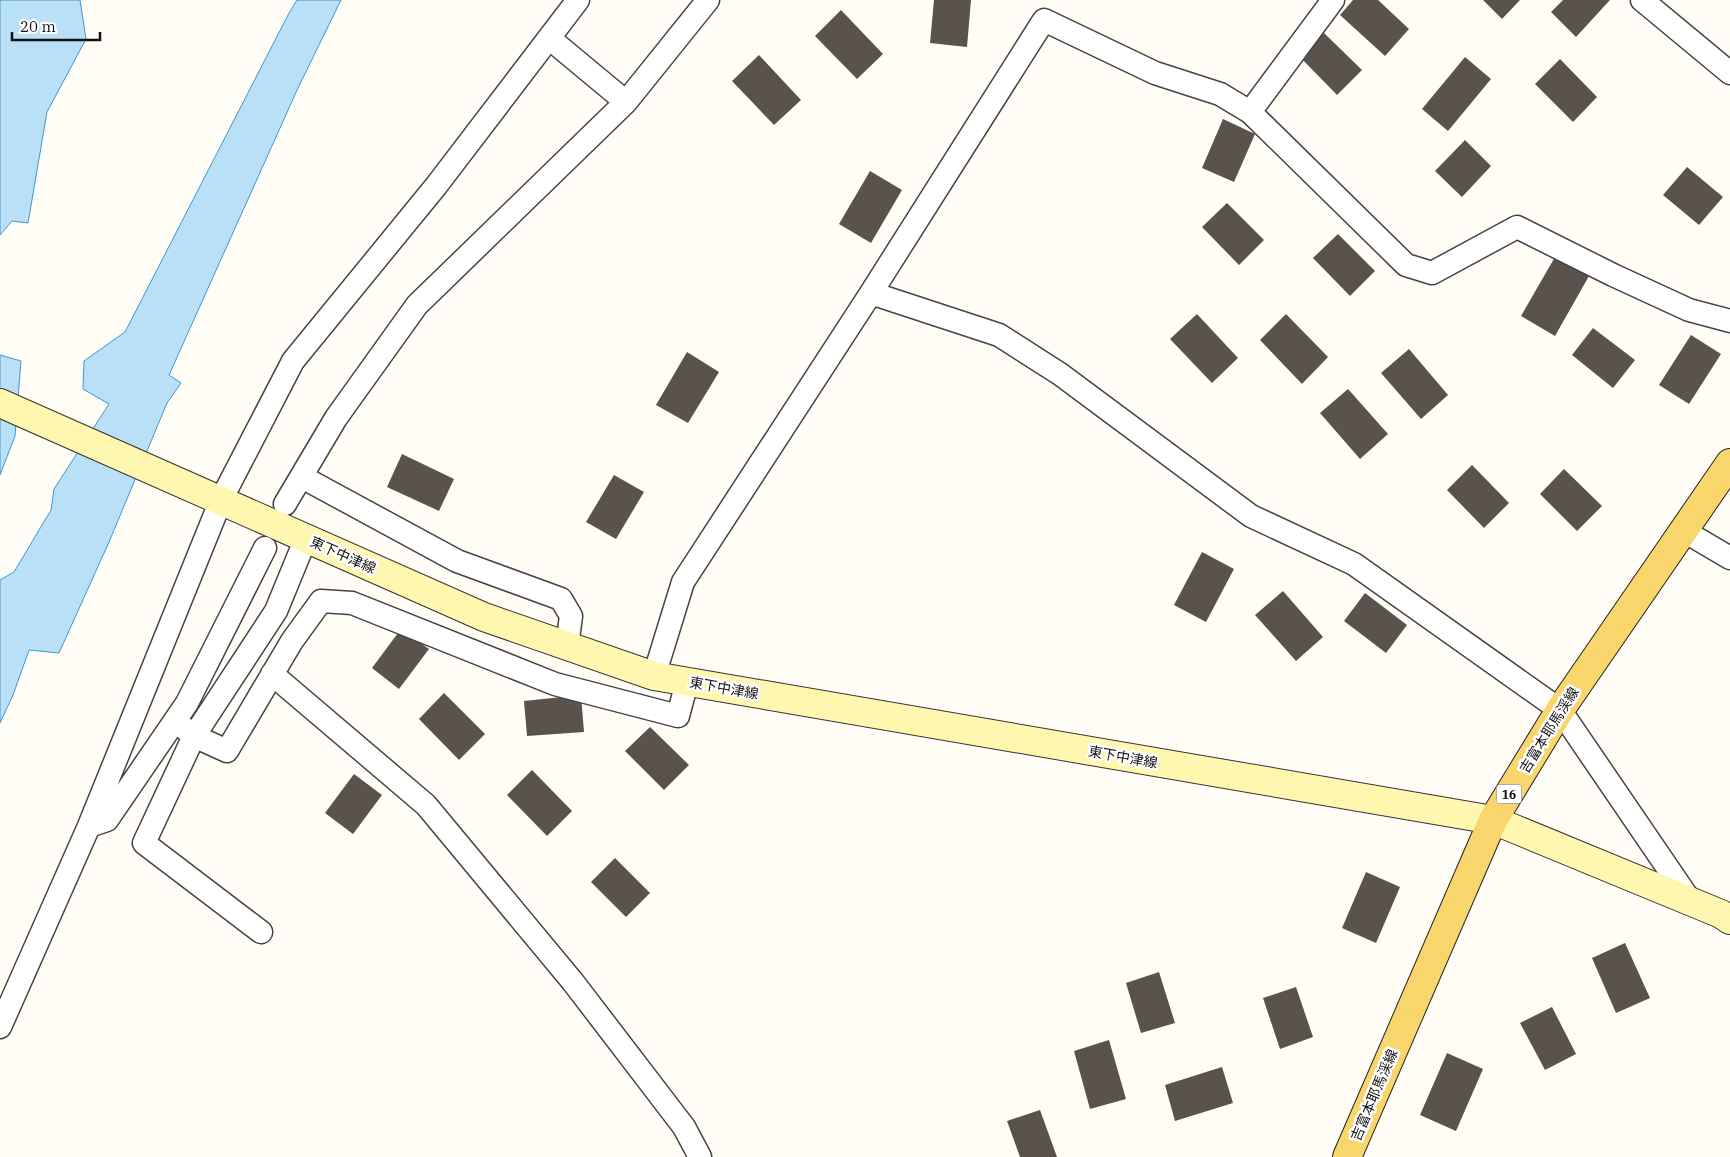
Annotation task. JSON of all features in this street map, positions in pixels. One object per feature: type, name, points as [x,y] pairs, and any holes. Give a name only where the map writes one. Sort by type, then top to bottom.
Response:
[{"type":"main road","name":"東下中津線","points":[[0,403],[484,617],[654,676],[1493,820],[1730,920]]},
{"type":"main road","name":"吉富本耶馬渓線","points":[[1347,1157],[1493,820],[1560,710],[1730,463]]},
{"type":"street","points":[[0,1027],[89,826],[221,500],[293,361],[436,186],[578,0]]},
{"type":"street","points":[[285,504],[336,418],[417,305],[626,102],[708,0]]},
{"type":"street","points":[[1250,112],[1333,0]]},
{"type":"street","points":[[1642,0],[1730,73]]},
{"type":"street","points":[[654,676],[683,582],[871,293],[1044,20],[1155,73],[1220,94],[1250,112],[1406,265],[1432,272],[1517,227],[1613,275],[1689,310],[1730,320]]},
{"type":"street","points":[[549,38],[626,102]]},
{"type":"street","points":[[871,293],[999,335],[1060,374],[1251,516],[1354,564],[1560,710],[1691,902]]},
{"type":"street","points":[[302,477],[457,561],[561,599],[572,616],[568,646]]},
{"type":"street","points":[[1684,531],[1730,558]]},
{"type":"street","points":[[261,932],[144,843],[194,736],[276,611],[306,538]]},
{"type":"street","points":[[89,826],[107,820],[187,703],[265,548]]},
{"type":"street","points":[[175,721],[194,736],[227,751],[292,641],[321,601],[352,603],[555,684],[678,716],[687,682]]},
{"type":"street","points":[[272,674],[426,805],[573,982],[684,1127],[700,1157]]},
{"type":"water","points":[[0,0],[80,0],[86,39],[47,112],[28,223],[12,221],[0,235]]},
{"type":"water","points":[[297,0],[341,0],[298,88],[169,375],[181,383],[167,403],[109,542],[59,653],[29,650],[13,695],[0,723],[0,580],[14,572],[51,510],[54,489],[109,404],[83,389],[84,361],[125,332]]},
{"type":"water","points":[[0,355],[21,361],[15,436],[0,475]]},
{"type":"building","points":[[934,0],[971,0],[967,47],[930,43]]},
{"type":"building","points":[[1353,0],[1378,0],[1409,29],[1385,56],[1340,15]]},
{"type":"building","points":[[1483,0],[1520,0],[1502,19]]},
{"type":"building","points":[[1563,0],[1610,0],[1576,37],[1551,12]]},
{"type":"building","points":[[841,10],[883,54],[857,79],[815,36]]},
{"type":"building","points":[[1324,33],[1362,70],[1337,95],[1300,57]]},
{"type":"building","points":[[759,55],[801,100],[774,125],[732,81]]},
{"type":"building","points":[[1465,57],[1491,79],[1448,131],[1422,109]]},
{"type":"building","points":[[1560,59],[1597,97],[1573,122],[1535,84]]},
{"type":"building","points":[[1223,119],[1255,134],[1234,182],[1202,168]]},
{"type":"building","points":[[1465,140],[1491,166],[1462,197],[1435,171]]},
{"type":"building","points":[[1687,167],[1723,197],[1699,225],[1663,195]]},
{"type":"building","points":[[870,171],[902,190],[871,243],[839,224]]},
{"type":"building","points":[[1227,203],[1264,240],[1239,265],[1202,227]]},
{"type":"building","points":[[1338,234],[1375,271],[1350,296],[1313,258]]},
{"type":"building","points":[[1555,257],[1589,276],[1555,336],[1521,316]]},
{"type":"building","points":[[1197,314],[1238,358],[1212,383],[1170,339]]},
{"type":"building","points":[[1286,314],[1328,357],[1302,384],[1260,340]]},
{"type":"building","points":[[1593,328],[1635,360],[1613,388],[1572,355]]},
{"type":"building","points":[[1691,335],[1721,354],[1689,404],[1659,385]]},
{"type":"building","points":[[1409,349],[1448,395],[1421,419],[1381,373]]},
{"type":"building","points":[[687,352],[719,372],[688,423],[656,405]]},
{"type":"building","points":[[1348,389],[1388,434],[1360,459],[1320,413]]},
{"type":"building","points":[[402,454],[454,479],[439,511],[387,487]]},
{"type":"building","points":[[1472,465],[1509,503],[1484,528],[1447,490]]},
{"type":"building","points":[[1564,469],[1602,506],[1577,531],[1540,494]]},
{"type":"building","points":[[614,475],[644,492],[616,539],[586,522]]},
{"type":"building","points":[[1202,552],[1234,569],[1206,622],[1174,605]]},
{"type":"building","points":[[1283,591],[1323,637],[1296,661],[1255,615]]},
{"type":"building","points":[[1365,593],[1407,625],[1386,653],[1344,621]]},
{"type":"building","points":[[401,629],[429,649],[399,689],[372,668]]},
{"type":"building","points":[[444,693],[485,734],[459,760],[419,719]]},
{"type":"building","points":[[581,695],[584,732],[527,736],[524,701]]},
{"type":"building","points":[[650,727],[689,765],[664,790],[625,751]]},
{"type":"building","points":[[532,770],[572,811],[547,836],[507,795]]},
{"type":"building","points":[[354,774],[382,795],[353,834],[325,813]]},
{"type":"building","points":[[615,858],[650,893],[626,917],[591,882]]},
{"type":"building","points":[[1366,872],[1400,887],[1376,943],[1342,928]]},
{"type":"building","points":[[1625,943],[1650,998],[1616,1013],[1592,958]]},
{"type":"building","points":[[1159,972],[1175,1023],[1141,1033],[1126,983]]},
{"type":"building","points":[[1296,987],[1313,1037],[1280,1049],[1263,998]]},
{"type":"building","points":[[1552,1007],[1576,1054],[1545,1070],[1520,1023]]},
{"type":"building","points":[[1109,1040],[1126,1099],[1090,1109],[1074,1051]]},
{"type":"building","points":[[1447,1053],[1483,1069],[1456,1131],[1420,1115]]},
{"type":"building","points":[[1222,1067],[1233,1103],[1175,1121],[1165,1085]]},
{"type":"building","points":[[1040,1110],[1057,1157],[1020,1157],[1007,1121]]}]
